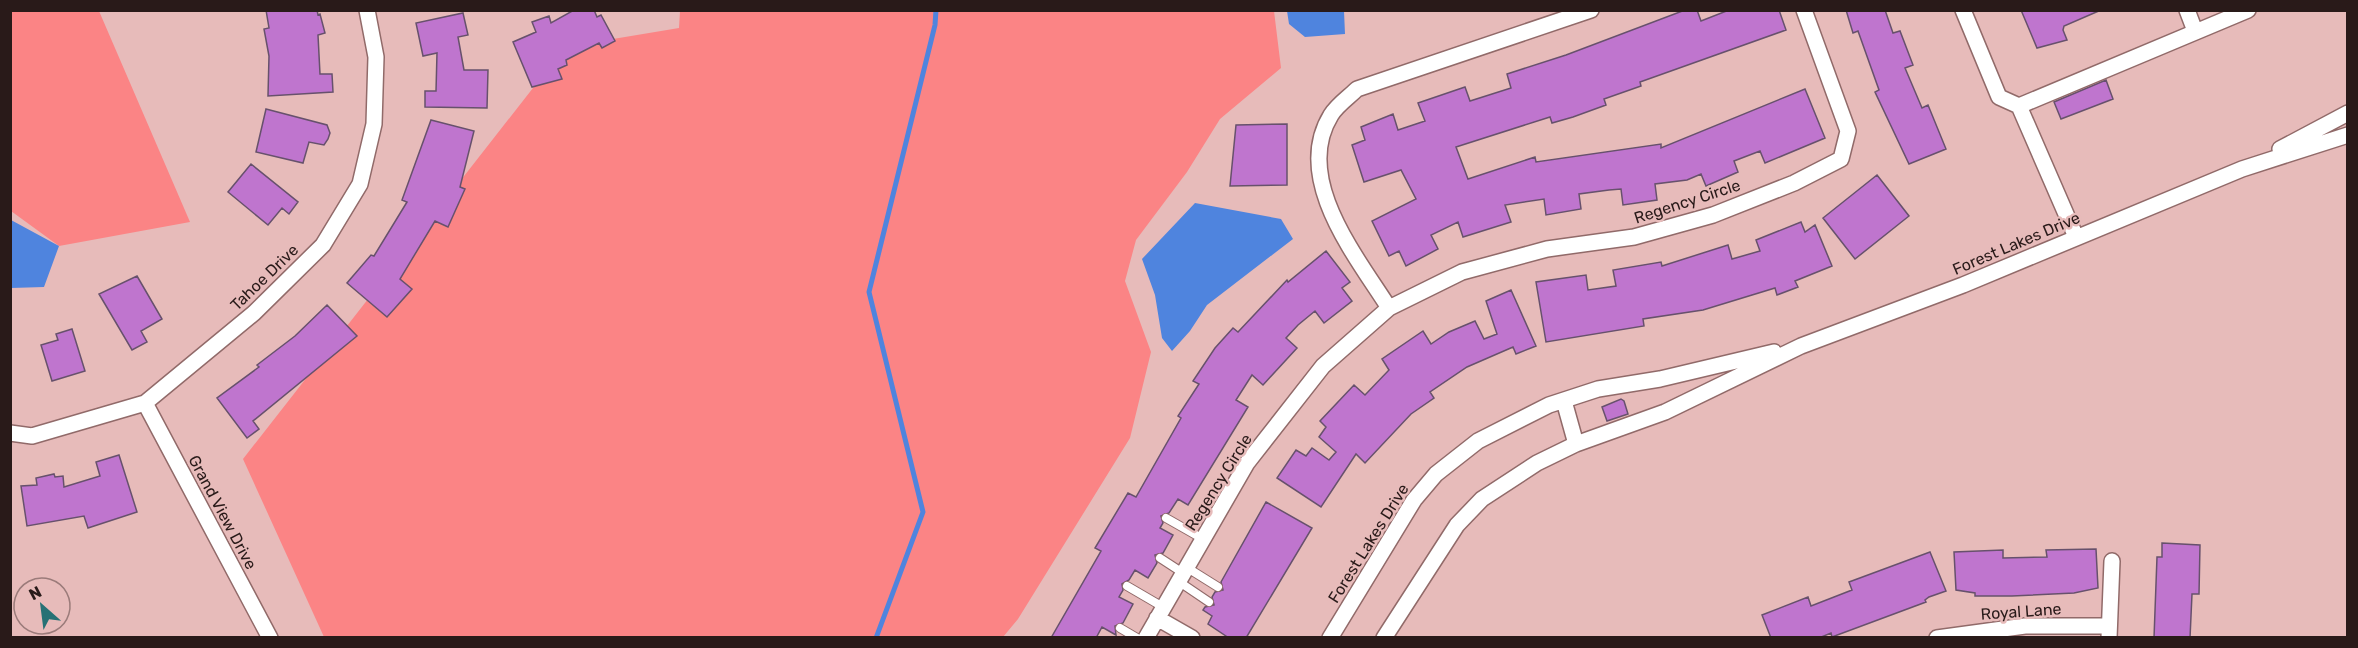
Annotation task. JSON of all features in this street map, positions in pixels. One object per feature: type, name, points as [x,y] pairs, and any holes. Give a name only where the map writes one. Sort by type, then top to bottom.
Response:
[{"type":"street","name":"Tahoe Drive","points":[[10,433],[32,436],[145,404],[254,313],[324,245],[360,184],[374,124],[376,57],[367,10]]},
{"type":"street","points":[[1389,309],[1337,226],[1318,175],[1319,141],[1331,113],[1357,89],[1591,10]]},
{"type":"street","name":"Regency Circle","points":[[1146,638],[1247,463],[1323,366],[1389,309],[1462,272],[1547,249],[1634,237],[1713,215],[1794,183],[1841,159],[1848,131],[1804,10]]},
{"type":"street","points":[[1963,10],[1999,97],[2019,106],[2076,237]]},
{"type":"street","points":[[2187,10],[2195,31]]},
{"type":"street","points":[[2019,106],[2248,10]]},
{"type":"street","name":"Forest Lakes Drive","points":[[2242,169],[2348,113]]},
{"type":"street","name":"Forest Lakes Drive","points":[[1384,638],[1440,548],[1482,499],[1537,463],[1576,444],[1665,412],[1801,346],[1963,285],[2242,169],[2348,135]]},
{"type":"street","name":"Forest Lakes Drive","points":[[1330,638],[1414,500],[1436,474],[1478,441],[1517,419],[1598,388],[1660,379],[1801,346]]},
{"type":"street","points":[[1564,401],[1576,444]]},
{"type":"street","name":"Grand View Drive","points":[[145,404],[270,638]]},
{"type":"street","name":"Royal Lane","points":[[1937,638],[2025,626],[2109,632],[2112,561]]},
{"type":"street","points":[[1160,612],[1192,638]]},
{"type":"lane","points":[[1166,518],[1203,539]]},
{"type":"lane","points":[[1160,558],[1182,574],[1209,602]]},
{"type":"lane","points":[[1182,574],[1218,587]]},
{"type":"lane","points":[[1127,586],[1160,612]]},
{"type":"lane","points":[[1120,628],[1137,638]]},
{"type":"shaded area","points":[[11,10],[99,11],[190,222],[59,246],[11,211]]},
{"type":"shaded area","points":[[680,11],[1274,11],[1281,68],[1220,119],[1187,172],[1136,240],[1125,281],[1151,352],[1130,438],[1018,619],[1003,637],[324,637],[243,459],[565,47],[679,28]]},
{"type":"water","points":[[1287,11],[1344,11],[1345,34],[1305,37],[1289,24]]},
{"type":"water","points":[[1195,203],[1281,219],[1293,239],[1207,305],[1190,331],[1172,351],[1162,338],[1155,295],[1142,259]]},
{"type":"water","points":[[11,220],[59,246],[44,287],[11,288]]},
{"type":"building","points":[[266,10],[317,10],[325,33],[318,35],[320,74],[332,74],[333,92],[268,96],[269,56],[264,29],[269,28]]},
{"type":"building","points":[[574,10],[594,10],[597,17],[601,15],[615,41],[602,48],[599,43],[566,60],[567,65],[558,69],[562,79],[532,87],[513,42],[536,32],[532,22],[549,16],[551,23]]},
{"type":"building","points":[[1685,10],[1697,10],[1701,21],[1729,10],[1779,10],[1786,30],[1640,82],[1641,86],[1604,99],[1606,105],[1573,117],[1552,123],[1550,117],[1456,147],[1468,179],[1535,157],[1536,162],[1661,144],[1661,148],[1805,89],[1825,138],[1765,163],[1760,151],[1734,161],[1738,172],[1706,186],[1701,174],[1687,180],[1655,184],[1657,200],[1623,205],[1621,189],[1579,194],[1581,209],[1546,215],[1544,199],[1505,205],[1511,222],[1463,237],[1458,222],[1431,235],[1438,249],[1406,266],[1399,251],[1389,256],[1372,221],[1416,199],[1401,170],[1364,182],[1352,145],[1365,140],[1361,127],[1393,114],[1398,130],[1425,121],[1418,103],[1465,87],[1470,101],[1511,88],[1507,74],[1566,55]]},
{"type":"building","points":[[1846,10],[1885,10],[1893,33],[1900,31],[1913,65],[1905,68],[1922,108],[1928,105],[1946,149],[1909,164],[1875,92],[1879,90],[1858,31],[1853,33]]},
{"type":"building","points":[[2021,10],[2101,10],[2064,26],[2063,30],[2067,40],[2037,48]]},
{"type":"building","points":[[463,13],[468,35],[458,37],[464,70],[488,70],[487,108],[425,107],[425,91],[436,91],[437,53],[423,56],[416,23]]},
{"type":"building","points":[[2106,80],[2113,99],[2061,119],[2054,102]]},
{"type":"building","points":[[266,109],[327,125],[330,133],[328,139],[324,145],[309,142],[303,163],[256,152]]},
{"type":"building","points":[[431,120],[474,131],[460,187],[465,189],[448,227],[435,221],[400,279],[412,289],[387,317],[347,283],[371,255],[374,256],[407,202],[402,200]]},
{"type":"building","points":[[1287,124],[1287,185],[1230,186],[1236,125]]},
{"type":"building","points":[[251,164],[298,202],[289,214],[282,208],[268,225],[228,192]]},
{"type":"building","points":[[1877,175],[1909,216],[1855,259],[1823,218]]},
{"type":"building","points":[[1801,222],[1805,232],[1815,225],[1832,266],[1795,281],[1798,287],[1777,295],[1775,288],[1703,310],[1643,319],[1644,326],[1546,342],[1536,282],[1586,275],[1588,290],[1616,286],[1613,270],[1661,262],[1662,266],[1728,245],[1732,259],[1760,251],[1756,240]]},
{"type":"building","points":[[1326,251],[1350,282],[1342,288],[1352,301],[1324,323],[1315,311],[1298,325],[1286,338],[1297,348],[1263,385],[1252,375],[1236,400],[1248,407],[1188,505],[1178,499],[1169,513],[1161,516],[1163,523],[1160,528],[1173,535],[1163,553],[1155,555],[1157,563],[1148,578],[1135,570],[1129,580],[1122,584],[1123,590],[1119,597],[1133,604],[1123,623],[1115,626],[1116,635],[1102,627],[1096,638],[1051,638],[1101,551],[1095,548],[1128,493],[1136,497],[1181,418],[1178,416],[1199,384],[1193,381],[1215,348],[1233,328],[1238,332],[1287,280],[1288,282]]},
{"type":"building","points":[[137,276],[162,319],[141,331],[147,342],[132,350],[99,294]]},
{"type":"building","points":[[1511,290],[1536,346],[1516,354],[1513,347],[1467,367],[1430,392],[1434,398],[1411,414],[1365,463],[1356,454],[1321,507],[1277,478],[1296,450],[1306,456],[1312,448],[1329,460],[1336,452],[1319,437],[1326,427],[1320,421],[1354,385],[1365,395],[1389,370],[1382,359],[1423,331],[1431,344],[1449,332],[1475,321],[1484,339],[1497,334],[1486,301]]},
{"type":"building","points":[[327,305],[357,336],[253,421],[259,429],[247,438],[217,398],[259,367],[257,365],[295,336]]},
{"type":"building","points":[[72,329],[85,371],[52,381],[41,345],[58,340],[56,334]]},
{"type":"building","points":[[1621,399],[1624,401],[1628,414],[1607,421],[1602,407]]},
{"type":"building","points":[[119,455],[137,512],[88,528],[84,516],[27,526],[21,486],[37,485],[36,478],[54,474],[55,477],[63,476],[64,487],[100,476],[96,462]]},
{"type":"building","points":[[1266,502],[1312,528],[1246,638],[1229,638],[1208,624],[1212,616],[1203,610],[1205,607],[1214,605],[1212,597],[1215,592],[1223,590],[1221,582]]},
{"type":"building","points":[[2162,543],[2200,545],[2199,594],[2192,594],[2190,638],[2154,638],[2157,557],[2162,557]]},
{"type":"building","points":[[2096,549],[2098,588],[2074,593],[2012,596],[1975,596],[1975,593],[1956,590],[1954,552],[2003,550],[2003,558],[2047,557],[2046,550]]},
{"type":"building","points":[[1930,552],[1946,591],[1929,597],[1925,600],[1926,602],[1832,637],[1831,633],[1819,638],[1771,638],[1762,615],[1808,597],[1811,606],[1852,590],[1849,582]]},
{"type":"waterway","points":[[876,638],[923,512],[869,292],[935,25],[936,10]]}]
